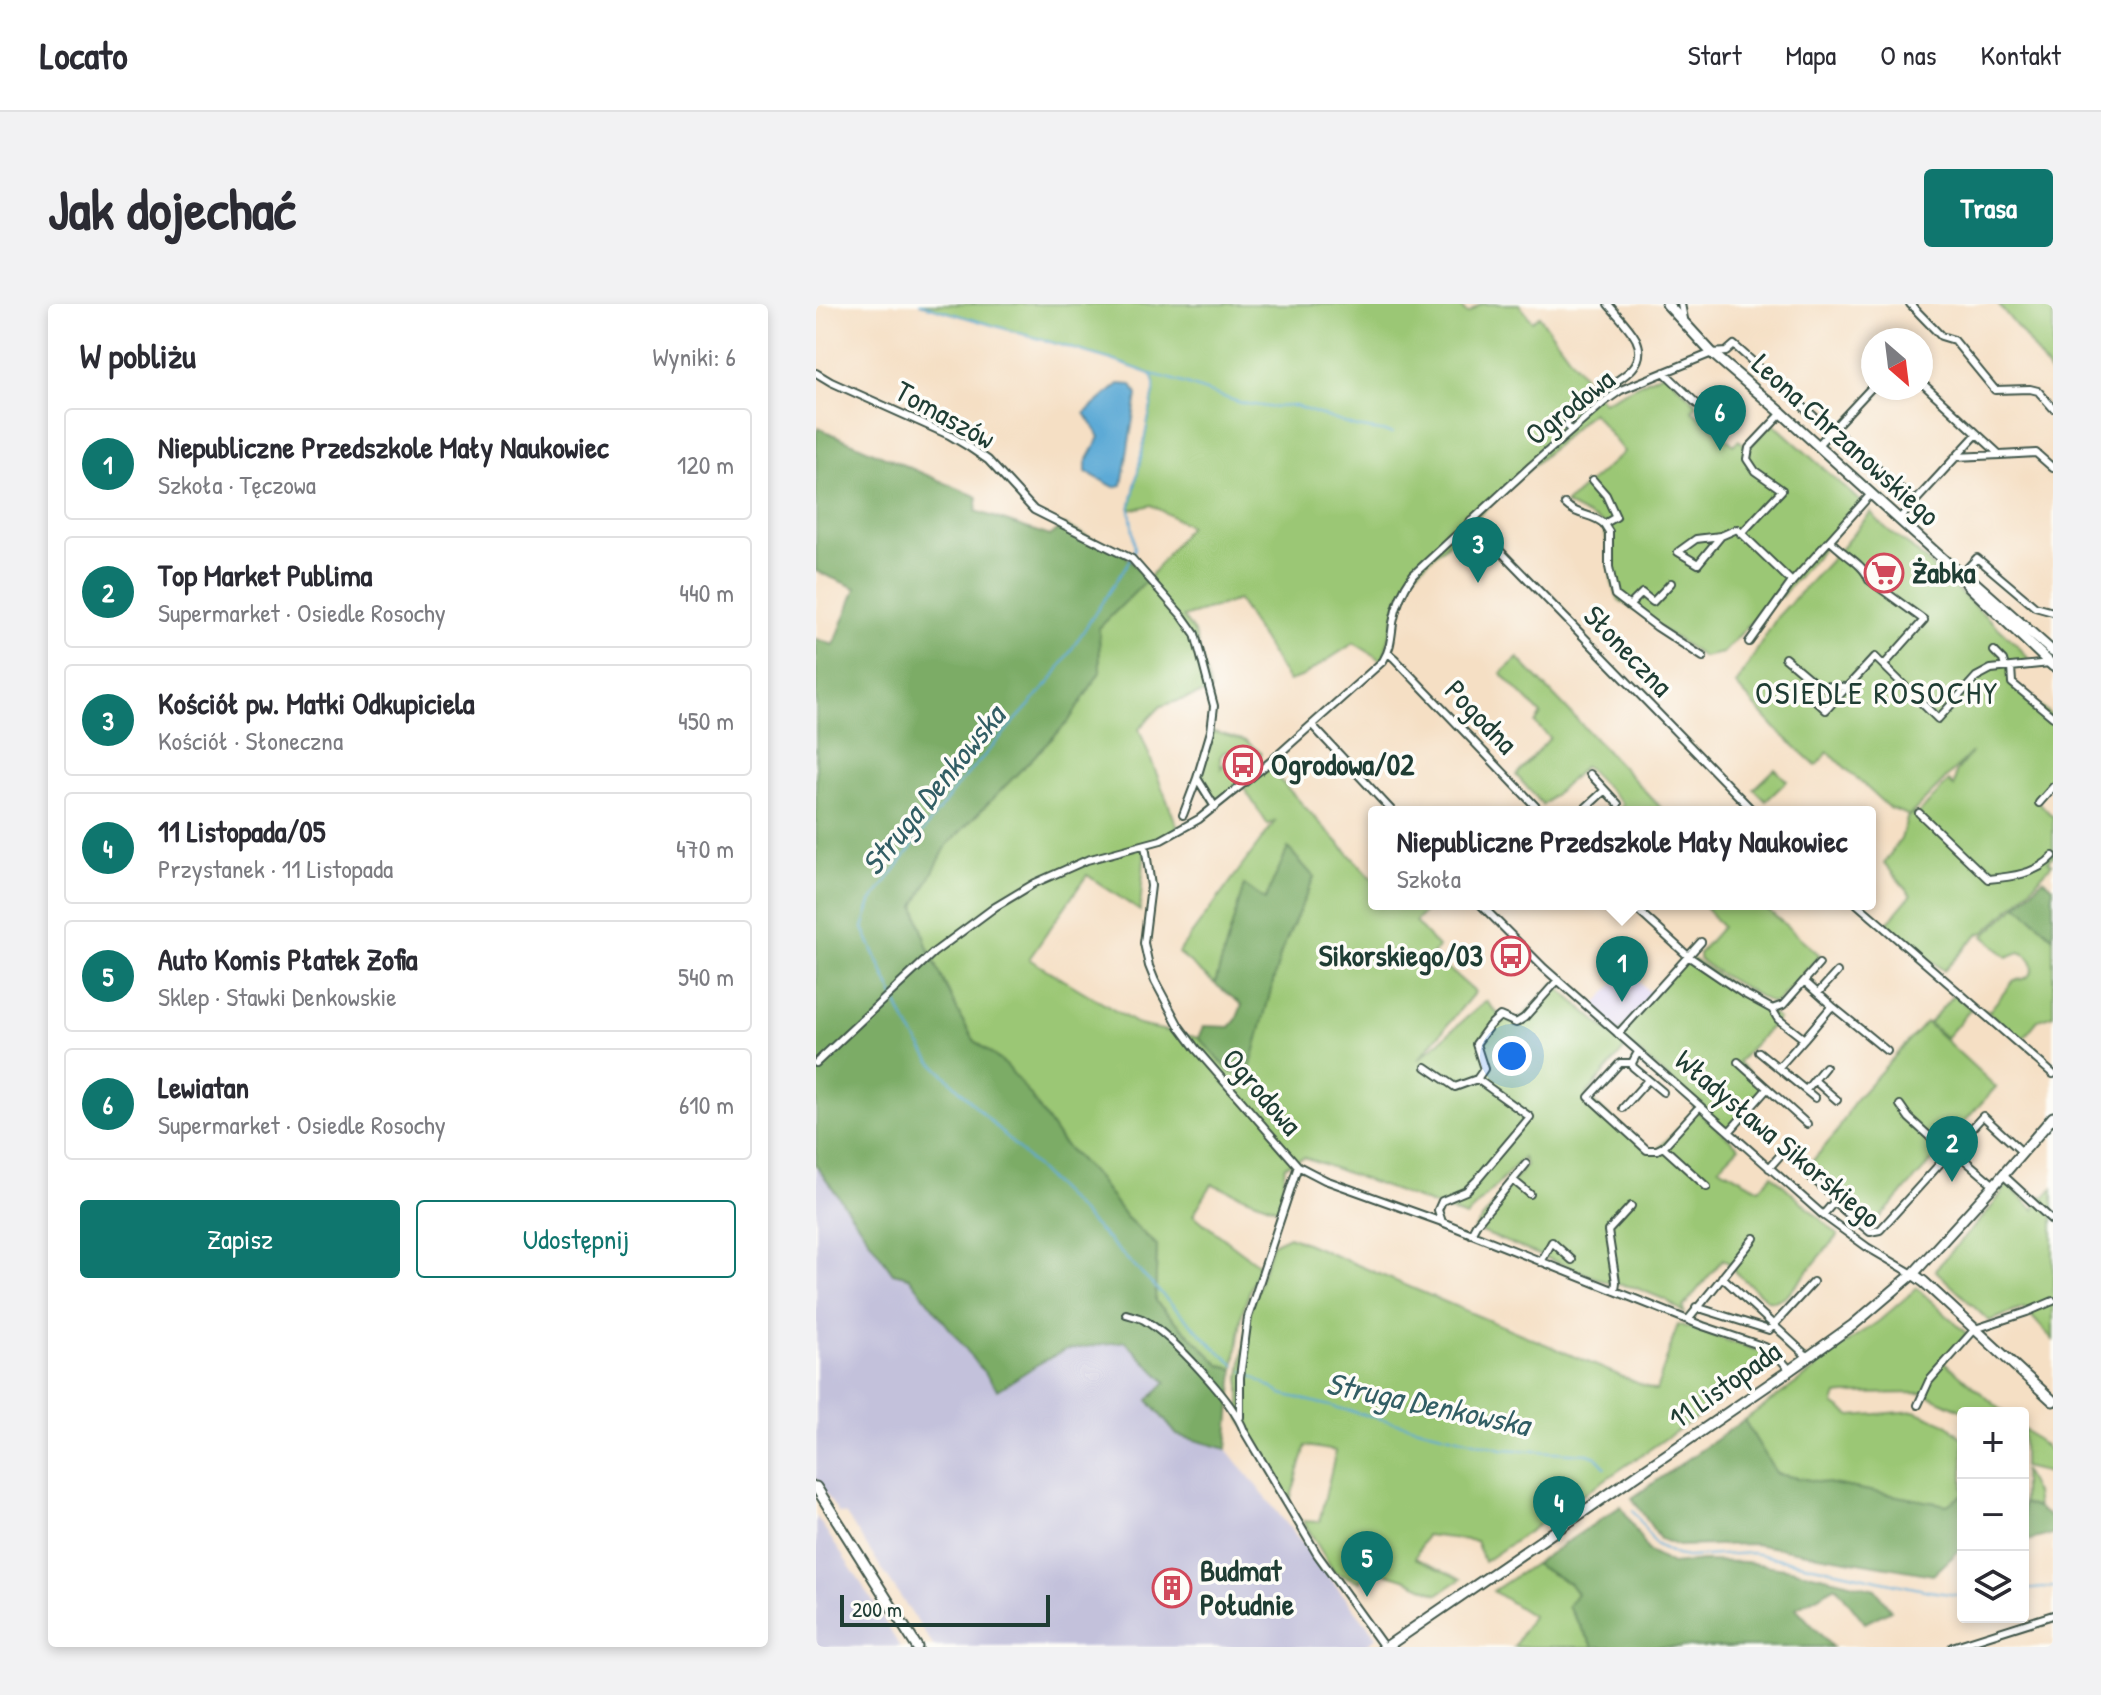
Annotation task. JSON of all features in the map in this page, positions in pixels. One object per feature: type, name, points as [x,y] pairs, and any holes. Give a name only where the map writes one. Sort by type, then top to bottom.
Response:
[{"type":"street","points":[[1571,431],[1567,426],[1570,417],[1594,395],[1628,374],[1639,357],[1634,335],[1608,304]]},
{"type":"street","name":"Leona Chrzanowskiego","points":[[1667,304],[1712,353],[2051,656]]},
{"type":"street","points":[[1681,304],[1686,326]]},
{"type":"street","points":[[1910,304],[1941,336],[1954,340],[1995,390],[2038,391],[2053,408]]},
{"type":"street","name":"Ogrodowa","points":[[1388,653],[1398,604],[1409,579],[1571,431],[1621,390],[1712,353],[1726,352],[1734,345],[1827,428],[1833,429]]},
{"type":"street","points":[[1664,372],[1697,404]]},
{"type":"street","name":"Tomaszów","points":[[816,373],[969,447],[988,460],[1034,510],[1132,559],[1183,617],[1195,634],[1214,706],[1211,731],[1183,815]]},
{"type":"street","points":[[1933,393],[2000,455]]},
{"type":"street","points":[[1818,445],[1861,399]]},
{"type":"street","points":[[1741,534],[1782,490],[1755,471],[1747,459],[1749,448],[1782,413]]},
{"type":"street","points":[[1833,429],[1915,502]]},
{"type":"street","points":[[1899,519],[1977,434]]},
{"type":"street","points":[[1955,457],[2036,453],[2053,468]]},
{"type":"street","points":[[1593,480],[1606,495],[1616,517],[1604,524]]},
{"type":"street","points":[[1749,642],[1792,582],[1871,494]]},
{"type":"street","points":[[1565,504],[1572,512],[1593,517],[1604,524],[1609,532],[1609,567],[1615,595],[1703,657]]},
{"type":"street","name":"Słoneczna","points":[[1471,521],[1748,806]]},
{"type":"street","points":[[1721,536],[1698,564],[1678,552],[1696,539],[1721,536],[1737,529],[1792,582]]},
{"type":"street","points":[[1830,540],[1866,572],[1869,580],[1924,620],[1884,665]]},
{"type":"street","points":[[1961,575],[1977,558],[2035,607],[2053,612]]},
{"type":"street","points":[[1629,606],[1642,593],[1653,602],[1671,583]]},
{"type":"street","points":[[1994,651],[2008,667],[2012,683],[2053,717]]},
{"type":"street","points":[[816,1063],[933,953],[995,907],[1035,883],[1087,860],[1145,845],[1179,831],[1215,807],[1312,725],[1388,653]]},
{"type":"street","name":"Pogodna","points":[[1388,653],[1535,806]]},
{"type":"street","points":[[1818,686],[1810,695],[1826,710],[1875,657],[1938,719],[1976,677],[1991,669],[2033,664],[2051,656]]},
{"type":"street","points":[[1785,658],[1818,686],[1847,687]]},
{"type":"street","points":[[1312,725],[1387,806]]},
{"type":"street","points":[[1590,774],[1618,804]]},
{"type":"street","points":[[1197,778],[1215,807]]},
{"type":"street","points":[[1588,806],[1605,790]]},
{"type":"street","points":[[2039,803],[2052,791]]},
{"type":"street","points":[[1919,813],[1988,879],[2014,877],[2048,862],[2053,856]]},
{"type":"street","name":"Ogrodowa","points":[[1145,845],[1151,886],[1144,943],[1155,981],[1179,1026],[1196,1049],[1298,1166],[1248,1317],[1240,1377],[1240,1418]]},
{"type":"street","name":"Władysława Sikorskiego","points":[[1486,910],[1558,980],[1823,1215],[1924,1282],[2053,1401]]},
{"type":"street","points":[[1638,910],[1688,956],[1772,1009],[1778,1019],[1804,1039]]},
{"type":"street","points":[[1864,910],[2053,1074]]},
{"type":"street","points":[[1618,1034],[1701,942]]},
{"type":"street","points":[[1772,1009],[1783,1005],[1819,964]]},
{"type":"street","points":[[1818,993],[1837,972]]},
{"type":"street","points":[[1426,1067],[1455,1087],[1477,1079],[1484,1069],[1476,1044],[1489,1026],[1500,1016],[1516,1023],[1524,1018],[1558,980]]},
{"type":"street","points":[[1804,981],[1887,1051]]},
{"type":"street","points":[[1779,1067],[1832,1006]]},
{"type":"street","points":[[1632,1063],[1638,1052]]},
{"type":"street","points":[[1759,1052],[1815,1098]]},
{"type":"street","points":[[1738,1062],[1807,1124]]},
{"type":"street","points":[[1632,1063],[1620,1063],[1589,1097],[1647,1150],[1663,1147],[1700,1106]]},
{"type":"street","points":[[1632,1063],[1663,1092]]},
{"type":"street","points":[[1806,1090],[1825,1067]]},
{"type":"street","points":[[1442,1222],[1438,1210],[1442,1201],[1466,1191],[1530,1117],[1477,1079]]},
{"type":"street","points":[[1623,1108],[1648,1080]]},
{"type":"street","points":[[1814,1080],[1837,1100]]},
{"type":"street","points":[[1729,1132],[1767,1089]]},
{"type":"street","points":[[1900,1105],[1909,1118],[1941,1147],[1953,1150],[1994,1185]]},
{"type":"street","points":[[1804,1171],[1833,1196],[1834,1202],[1870,1232],[1880,1230],[1983,1116],[2022,1152]]},
{"type":"street","name":"11 Listopada","points":[[1385,1647],[1787,1366],[1808,1357],[1853,1325],[1913,1274],[2053,1117]]},
{"type":"street","points":[[1769,1168],[1791,1143]]},
{"type":"street","points":[[1663,1147],[1707,1187]]},
{"type":"street","points":[[1471,1234],[1526,1164]]},
{"type":"street","points":[[1298,1166],[1325,1180],[1765,1347],[1787,1366]]},
{"type":"street","points":[[2003,1175],[2053,1221]]},
{"type":"street","points":[[1513,1180],[1530,1194]]},
{"type":"street","points":[[1823,1215],[1834,1202]]},
{"type":"street","points":[[1615,1291],[1608,1231],[1631,1206]]},
{"type":"street","points":[[1688,1320],[1754,1238]]},
{"type":"street","points":[[1541,1262],[1552,1242],[1572,1260]]},
{"type":"street","points":[[1722,1277],[1808,1357]]},
{"type":"street","points":[[1696,1307],[1767,1330],[1813,1282]]},
{"type":"street","points":[[1918,1405],[1929,1381],[1975,1329],[2053,1301]]},
{"type":"street","points":[[1126,1314],[1144,1320],[1166,1338],[1204,1374],[1240,1418],[1244,1431],[1317,1554],[1385,1647]]},
{"type":"street","points":[[816,1487],[914,1645]]},
{"type":"street","points":[[1952,1647],[2053,1615]]},
{"type":"shaded area","points":[[1626,970],[1653,995],[1618,1034],[1591,1010]]},
{"type":"shaded area","points":[[816,1165],[893,1273],[909,1277],[998,1390],[1065,1350],[1125,1341],[1166,1382],[1177,1435],[1227,1449],[1377,1637],[1363,1647],[934,1647],[846,1515],[838,1513],[816,1478]]},
{"type":"shaded area","points":[[816,1516],[871,1598],[900,1647],[816,1647]]},
{"type":"green space","points":[[920,304],[1458,304],[1467,314],[1481,304],[1519,304],[1532,321],[1539,316],[1603,402],[1664,372],[1697,404],[1692,410],[1734,445],[1739,440],[1748,448],[1773,423],[1862,503],[1781,597],[1777,594],[1723,653],[1703,657],[1619,600],[1612,583],[1604,524],[1565,504],[1624,452],[1592,412],[1413,575],[1400,596],[1383,661],[1354,643],[1301,677],[1288,681],[1238,600],[1183,617],[1195,634],[1211,691],[1161,706],[1139,729],[1179,831],[1145,846],[1140,911],[1087,875],[1029,959],[1139,1025],[1199,1038],[1231,1072],[1248,1075],[1281,952],[1314,877],[1265,901],[1244,886],[1215,984],[1178,953],[1276,820],[1268,825],[1242,785],[1266,765],[1368,875],[1368,910],[1427,910],[1415,922],[1438,947],[1433,955],[1475,992],[1418,1060],[1486,1001],[1500,1016],[1516,1023],[1554,984],[1626,1047],[1586,1095],[1647,1150],[1657,1150],[1696,1110],[1739,1147],[1719,1167],[1759,1189],[1772,1175],[1838,1235],[1787,1296],[1768,1300],[1723,1259],[1683,1307],[1684,1313],[1666,1300],[1634,1287],[1609,1283],[1474,1229],[1526,1165],[1523,1158],[1466,1217],[1304,1157],[1285,1166],[1280,1210],[1212,1184],[1193,1215],[1259,1265],[1242,1313],[1234,1370],[1220,1365],[1155,1301],[1157,1245],[1126,1217],[1098,1179],[1061,1141],[1007,1066],[974,1040],[927,946],[915,905],[947,845],[1068,722],[1100,672],[1099,628],[1148,579],[1189,526],[1151,505],[1130,510],[1154,392],[1151,374]]},
{"type":"green space","points":[[1998,304],[2053,304],[2053,377],[2022,333]]},
{"type":"green space","points":[[818,428],[978,497],[976,511],[1050,536],[1064,525],[1124,554],[1148,579],[1099,628],[1100,672],[1068,722],[947,845],[915,906],[927,946],[974,1040],[1007,1066],[1061,1141],[1098,1179],[1126,1217],[1157,1246],[1155,1301],[1220,1365],[1234,1370],[1227,1449],[1177,1435],[1148,1400],[1166,1382],[1125,1341],[1065,1350],[998,1390],[909,1277],[893,1273],[816,1165],[816,639],[834,645],[856,588],[816,571]]},
{"type":"green space","points":[[1871,512],[2018,646],[2033,664],[2011,667],[2012,683],[2053,717],[2053,781],[2036,799],[2053,817],[2053,856],[2048,861],[2052,864],[2020,900],[1985,932],[1978,934],[1944,971],[1886,924],[1911,895],[1884,863],[1901,839],[1908,815],[1889,808],[1828,752],[1816,766],[1776,729],[1736,685],[1777,617]],"holes":[[[1972,752],[1956,772],[1954,787],[1949,781],[1919,813],[1910,815]]]},
{"type":"green space","points":[[1518,658],[1659,806],[1622,806],[1623,804],[1585,766],[1543,805],[1516,775],[1550,738],[1535,723],[1541,714],[1501,673]]},
{"type":"green space","points":[[1211,731],[1246,741],[1261,753],[1261,763],[1237,783],[1242,785],[1215,807],[1197,778]],"holes":[[[1224,752],[1253,756],[1259,762],[1233,759],[1221,768],[1220,757]]]},
{"type":"green space","points":[[1775,769],[1787,781],[1766,801],[1754,789]]},
{"type":"green space","points":[[1288,848],[1314,877],[1281,952],[1248,1076],[1231,1072],[1199,1038],[1204,1026],[1230,1027],[1236,1020],[1242,1005],[1215,984],[1244,885],[1265,900]]},
{"type":"green space","points":[[2043,879],[2053,887],[2053,937],[2018,905]]},
{"type":"green space","points":[[2018,905],[2053,937],[2053,1015],[2038,1020],[2021,1041],[1986,1010],[1990,1010],[2014,980],[2031,973],[2032,964],[2026,955],[2019,952],[2007,957],[1984,936]]},
{"type":"green space","points":[[1707,910],[1768,910],[1820,955],[1777,1002],[1771,1003],[1699,959],[1699,953],[1722,927]]},
{"type":"green space","points":[[1688,956],[1778,1019],[1738,1062],[1767,1089],[1729,1132],[1618,1034]]},
{"type":"green space","points":[[1954,994],[1971,1009],[1946,1038],[1929,1023]]},
{"type":"green space","points":[[1926,1022],[1996,1087],[1870,1232],[1834,1202],[1833,1196],[1804,1171],[1837,1132],[1855,1100]]},
{"type":"green space","points":[[2010,1181],[2014,1191],[2035,1210],[2039,1196],[2045,1197],[2053,1188],[2053,1340],[2024,1308],[1989,1321],[1935,1270],[1990,1209]]},
{"type":"green space","points":[[1289,1236],[1656,1391],[1678,1324],[1768,1354],[1778,1362],[1484,1562],[1476,1541],[1426,1535],[1415,1558],[1461,1579],[1438,1594],[1366,1567],[1360,1582],[1334,1572],[1303,1521],[1319,1522],[1336,1451],[1306,1446],[1289,1504],[1240,1418],[1240,1377],[1248,1317],[1272,1244]]},
{"type":"green space","points":[[1917,1288],[1967,1334],[1943,1361],[1998,1407],[1957,1408],[1923,1393],[1837,1395],[1834,1404],[1851,1416],[1915,1411],[1948,1425],[1957,1433],[1957,1499],[1947,1505],[1776,1474],[1744,1420],[1879,1321]]},
{"type":"green space","points":[[1744,1420],[1777,1474],[1947,1505],[1957,1499],[1957,1553],[1933,1575],[1754,1544],[1678,1546],[1660,1539],[1632,1498]]},
{"type":"green space","points":[[2029,1433],[2053,1453],[2053,1474],[2029,1468]]},
{"type":"green space","points":[[2029,1482],[2035,1493],[2037,1508],[2029,1505]]},
{"type":"green space","points":[[2029,1505],[2053,1519],[2053,1534],[2029,1540]]},
{"type":"green space","points":[[1621,1506],[1649,1552],[1672,1564],[1745,1562],[1791,1569],[1875,1589],[1891,1610],[1865,1623],[1836,1586],[1796,1608],[1832,1647],[1594,1647],[1568,1606],[1577,1593],[1569,1583],[1534,1564]]},
{"type":"green space","points":[[1534,1564],[1569,1583],[1577,1594],[1568,1607],[1594,1647],[1514,1647],[1532,1616],[1493,1591]]},
{"type":"water","points":[[1119,384],[1132,385],[1137,395],[1122,485],[1114,487],[1086,472],[1086,463],[1100,437],[1085,413]]},
{"type":"waterway","name":"Struga Denkowska","points":[[920,304],[1151,374],[1154,392],[1130,510],[1135,549],[1127,564],[1051,681],[957,786],[871,902],[863,928],[906,1023],[929,1059],[1236,1366]]},
{"type":"waterway","points":[[1151,374],[1241,403],[1268,407],[1295,406],[1356,427],[1393,433]]},
{"type":"waterway","name":"Struga Denkowska","points":[[1244,1371],[1282,1394],[1502,1449],[1588,1454],[1596,1457],[1605,1467]]},
{"type":"waterway","name":"Struga Denkowska","points":[[1633,1510],[1655,1544],[1676,1555],[1753,1553],[1957,1595]]},
{"type":"waterway","name":"Struga Denkowska","points":[[2029,1589],[2053,1587]]},
{"type":"place","name":"Lewiatan","points":[[1720,451]]},
{"type":"place","name":"Żabka","points":[[1884,573]]},
{"type":"place","name":"Kościół pw. Matki Odkupiciela","points":[[1478,583]]},
{"type":"place","name":"Ogrodowa/02","points":[[1243,765]]},
{"type":"place","name":"Sikorskiego/03","points":[[1511,956]]},
{"type":"place","name":"Niepubliczne Przedszkole Mały Naukowiec","points":[[1622,1002]]},
{"type":"place","name":"Top Market Publima","points":[[1952,1182]]},
{"type":"place","name":"11 Listopada/05","points":[[1559,1542]]},
{"type":"place","name":"Budmat Południe","points":[[1172,1588]]},
{"type":"place","name":"Auto Komis Płatek Zofia","points":[[1367,1597]]},
{"type":"district","name":"OSIEDLE ROSOCHY","points":[[1877,693]]}]
